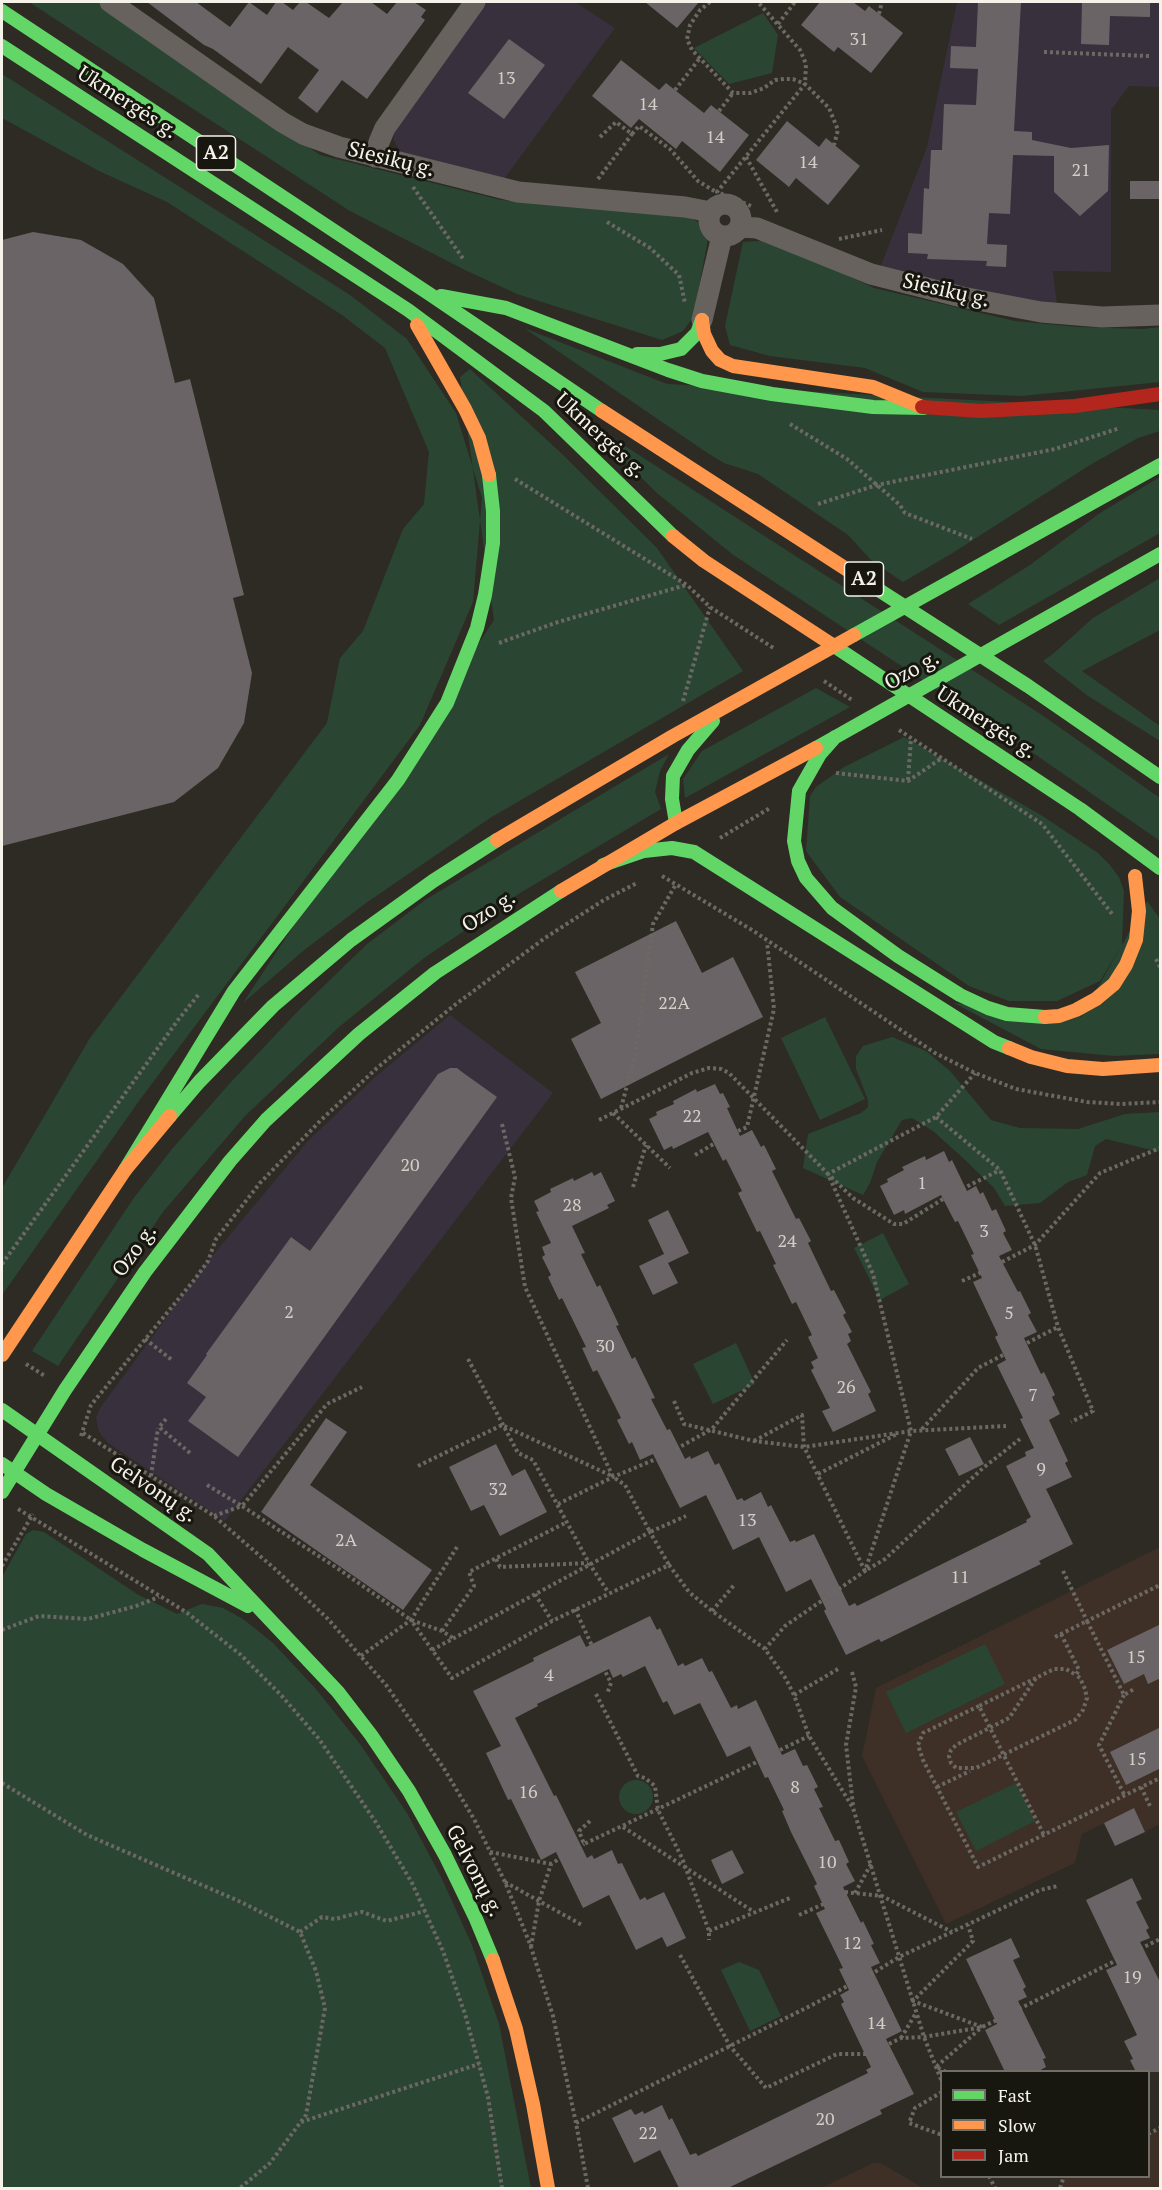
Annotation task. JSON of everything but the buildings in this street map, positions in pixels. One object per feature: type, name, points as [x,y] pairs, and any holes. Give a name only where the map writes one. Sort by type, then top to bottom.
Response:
[{"type":"main road","name":"Ukmergės g.","points":[[2,11],[430,294],[637,435],[1019,679],[1161,777]]},
{"type":"main road","name":"Ukmergės g.","points":[[2,46],[408,310],[544,411],[678,540],[704,561],[1080,809],[1161,868]]},
{"type":"main road","points":[[430,294],[506,308],[702,381],[772,394],[873,406],[981,411],[1075,406],[1161,394]]},
{"type":"main road","points":[[2,1355],[126,1170],[234,991],[398,780],[447,703],[477,628],[493,543],[490,477],[479,438],[465,409],[408,310]]},
{"type":"main road","points":[[631,354],[660,354],[681,349],[697,333],[702,320]]},
{"type":"main road","points":[[702,320],[704,334],[712,351],[720,360],[733,366],[873,387],[924,408]]},
{"type":"main road","points":[[126,1170],[199,1082],[273,1006],[351,940],[433,881],[524,822],[727,706],[1161,465]]},
{"type":"main road","name":"Ozo g.","points":[[2,1492],[145,1272],[230,1161],[266,1120],[359,1034],[435,973],[603,865],[1161,554]]},
{"type":"main road","points":[[727,706],[688,750],[674,776],[672,799],[676,823],[694,852],[994,1042],[1031,1057],[1067,1066],[1114,1069],[1161,1065]]},
{"type":"main road","points":[[835,737],[820,754],[799,791],[795,841],[798,861],[806,878],[832,908],[898,956],[960,995],[988,1008],[1007,1014],[1059,1016],[1096,999],[1114,984],[1126,965],[1136,940],[1139,911],[1128,867]]},
{"type":"main road","points":[[1080,809],[1154,900]]},
{"type":"main road","points":[[603,865],[644,851],[672,848],[694,852]]},
{"type":"main road","name":"Gelvonų g.","points":[[2,1410],[208,1554],[270,1616],[338,1692],[371,1735],[409,1791],[445,1855],[476,1919],[499,1976],[516,2030],[533,2104],[548,2188]]},
{"type":"main road","name":"Gelvonų g.","points":[[2,1464],[143,1550],[204,1584],[270,1616]]},
{"type":"street","name":"Siesikų g.","points":[[110,2],[282,122],[303,134],[375,157],[518,192],[686,207],[714,202]]},
{"type":"street","points":[[375,157],[385,128],[470,4]]},
{"type":"street","points":[[714,202],[732,205],[739,211],[742,222],[731,231],[717,234],[710,225],[714,202]]},
{"type":"street","name":"Siesikų g.","points":[[731,231],[757,228],[872,274],[962,297],[1041,312],[1102,317],[1161,315]]},
{"type":"street","points":[[702,320],[731,231]]},
{"type":"path","points":[[710,2],[700,10],[690,25],[687,39],[692,50],[733,93],[750,93],[764,88],[775,80],[793,79],[805,84],[829,108],[838,130],[834,145]]},
{"type":"path","points":[[714,202],[746,157],[805,84],[806,64],[800,50],[758,2]]},
{"type":"path","points":[[778,24],[795,2]]},
{"type":"path","points":[[879,14],[882,2]]},
{"type":"path","points":[[1044,52],[1149,56]]},
{"type":"path","points":[[675,90],[700,58]]},
{"type":"path","points":[[719,111],[733,93]]},
{"type":"path","points":[[600,137],[616,122],[632,134]]},
{"type":"path","points":[[685,304],[679,275],[650,248],[598,216],[594,199],[596,182],[639,126],[670,149],[714,202],[756,208]]},
{"type":"path","points":[[746,157],[777,212],[775,216]]},
{"type":"path","points":[[410,166],[408,179],[464,260]]},
{"type":"path","points":[[765,212],[785,220]]},
{"type":"path","points":[[835,240],[882,230]]},
{"type":"path","points":[[787,422],[847,459],[900,505],[905,513],[972,539]]},
{"type":"path","points":[[818,504],[877,485],[1055,449],[1129,425]]},
{"type":"path","points":[[490,477],[499,470],[687,585],[710,607],[784,655]]},
{"type":"path","points":[[497,644],[558,622],[687,585]]},
{"type":"path","points":[[680,711],[710,607]]},
{"type":"path","points":[[823,681],[852,700]]},
{"type":"path","points":[[891,725],[1042,824],[1113,916]]},
{"type":"path","points":[[908,781],[911,738]]},
{"type":"path","points":[[828,772],[908,781],[942,758]]},
{"type":"path","points":[[657,873],[777,804],[796,806]]},
{"type":"path","points":[[193,1502],[83,1433],[91,1405],[208,1261],[216,1239],[260,1183],[321,1119],[377,1068],[456,1004],[555,932],[604,900],[646,878]]},
{"type":"path","points":[[621,1109],[635,1055],[653,924],[676,884]]},
{"type":"path","points":[[1136,940],[1161,967]]},
{"type":"path","points":[[738,1131],[747,1127],[774,1009],[767,941]]},
{"type":"path","points":[[599,1120],[692,1073],[709,1068],[721,1069],[729,1073],[754,1096],[853,1198],[894,1224],[903,1224],[943,1199]]},
{"type":"path","points":[[828,1174],[936,1117],[975,1073]]},
{"type":"path","points":[[613,1113],[670,1168]]},
{"type":"path","points":[[936,1117],[1000,1170],[1035,1245],[1058,1327],[1094,1411],[1071,1422]]},
{"type":"path","points":[[502,1124],[515,1177],[511,1198],[525,1287],[613,1477]]},
{"type":"path","points":[[695,1155],[717,1142]]},
{"type":"path","points":[[633,1187],[646,1145]]},
{"type":"path","points":[[1002,1262],[1035,1245],[1100,1173],[1161,1148]]},
{"type":"path","points":[[962,1189],[1000,1170]]},
{"type":"path","points":[[828,1174],[873,1274],[911,1431],[865,1571]]},
{"type":"path","points":[[962,1281],[982,1272]]},
{"type":"path","points":[[1027,1343],[1058,1327]]},
{"type":"path","points":[[145,1339],[172,1360]]},
{"type":"path","points":[[676,1449],[712,1430],[787,1340]]},
{"type":"path","points":[[922,1430],[978,1368],[1007,1353]]},
{"type":"path","points":[[468,1359],[518,1453],[533,1460],[589,1563],[608,1592]]},
{"type":"path","points":[[214,1516],[242,1506],[327,1404],[362,1387]]},
{"type":"path","points":[[674,1401],[684,1424],[754,1441],[804,1447],[900,1432],[1006,1426]]},
{"type":"path","points":[[754,1441],[802,1415],[804,1447],[865,1571]]},
{"type":"path","points":[[151,1476],[159,1427],[166,1419]]},
{"type":"path","points":[[502,1425],[613,1477],[625,1485],[669,1565],[689,1592],[765,1649],[775,1660],[794,1695],[809,1736],[853,1808]]},
{"type":"path","points":[[418,1466],[502,1425]]},
{"type":"path","points":[[159,1427],[190,1453]]},
{"type":"path","points":[[818,1474],[900,1432]]},
{"type":"path","points":[[765,1649],[785,1626],[885,1559],[983,1468],[1020,1439]]},
{"type":"path","points":[[558,1504],[656,1459]]},
{"type":"path","points":[[207,1485],[340,1570],[411,1620],[442,1631],[453,1638]]},
{"type":"path","points":[[432,1650],[589,1563],[686,1516]]},
{"type":"path","points":[[2,1566],[31,1517],[186,1612],[241,1655],[281,1695],[319,1739],[375,1821],[412,1883],[443,1951],[465,2014],[488,2097],[502,2188]]},
{"type":"path","points":[[442,1631],[474,1586],[469,1572],[567,1522]]},
{"type":"path","points":[[361,1656],[411,1620],[457,1547]]},
{"type":"path","points":[[496,1559],[500,1567],[589,1563]]},
{"type":"path","points":[[411,1620],[452,1678],[575,1609],[669,1565]]},
{"type":"path","points":[[1063,1571],[1124,1695]]},
{"type":"path","points":[[712,1611],[735,1584]]},
{"type":"path","points":[[1055,1637],[1161,1585]]},
{"type":"path","points":[[535,1594],[552,1621]]},
{"type":"path","points":[[2,1630],[39,1616],[88,1619],[136,1606],[160,1596]]},
{"type":"path","points":[[575,1609],[594,1648]]},
{"type":"path","points":[[1061,1634],[1079,1670],[1076,1675]]},
{"type":"path","points":[[603,1667],[610,1683],[607,1694]]},
{"type":"path","points":[[794,1695],[838,1669]]},
{"type":"path","points":[[937,1787],[1075,1719],[1083,1710],[1087,1698],[1085,1689],[1076,1675],[1065,1669],[1054,1669],[923,1733],[918,1745],[937,1787],[978,1867],[1161,1778]]},
{"type":"path","points":[[852,1672],[856,1687],[846,1745],[853,1808],[924,2037],[940,2077]]},
{"type":"path","points":[[976,1768],[967,1770],[956,1768],[949,1756],[951,1750],[956,1745],[1009,1718],[1036,1678]]},
{"type":"path","points":[[1125,1796],[1099,1745],[1124,1695],[1134,1689]]},
{"type":"path","points":[[596,1694],[638,1776],[645,1778],[655,1786],[658,1810],[687,1869],[710,1931],[710,1940]]},
{"type":"path","points":[[979,1707],[1044,1835]]},
{"type":"path","points":[[780,1750],[809,1736]]},
{"type":"path","points":[[578,1848],[723,1776],[761,1760]]},
{"type":"path","points":[[2,1783],[87,1835],[241,1902],[300,1932],[316,1971],[325,2008],[306,2115],[270,2163],[240,2188]]},
{"type":"path","points":[[1141,1788],[1150,1806]]},
{"type":"path","points":[[585,1844],[579,1831],[590,1821]]},
{"type":"path","points":[[623,1827],[754,1912]]},
{"type":"path","points":[[490,1852],[551,1864],[560,1859]]},
{"type":"path","points":[[855,1893],[871,1863]]},
{"type":"path","points":[[531,1948],[539,1901],[551,1864]]},
{"type":"path","points":[[505,1882],[582,1925]]},
{"type":"path","points":[[870,1975],[899,1958],[1040,1890],[1058,1886]]},
{"type":"path","points":[[845,1892],[882,1896],[952,1932]]},
{"type":"path","points":[[710,1931],[790,1898]]},
{"type":"path","points":[[799,1915],[826,1903]]},
{"type":"path","points":[[300,1932],[322,1917],[335,1919],[362,1912],[387,1921],[425,1911]]},
{"type":"path","points":[[913,2001],[974,1941],[968,1925]]},
{"type":"path","points":[[1140,1949],[1161,1939]]},
{"type":"path","points":[[680,1955],[730,2046],[766,2088],[837,2054],[870,2054]]},
{"type":"path","points":[[1018,2009],[1119,1959]]},
{"type":"path","points":[[576,2123],[851,1984]]},
{"type":"path","points":[[913,2001],[982,2027]]},
{"type":"path","points":[[901,2038],[917,2012]]},
{"type":"path","points":[[889,2044],[901,2038],[924,2037],[982,2027],[999,2019]]},
{"type":"path","points":[[936,2067],[982,2027]]},
{"type":"path","points":[[300,2122],[479,2064]]},
{"type":"path","points":[[936,2067],[942,2070]]},
{"type":"path","points":[[940,2093],[915,2108],[909,2123],[940,2133]]},
{"type":"shaded area","points":[[487,2],[575,2],[615,28],[504,179],[401,153],[394,141],[394,131]]},
{"type":"shaded area","points":[[957,2],[1160,2],[1160,87],[1129,86],[1111,110],[1111,272],[1053,271],[1057,304],[996,294],[880,268],[927,147]]},
{"type":"shaded area","points":[[450,1015],[553,1093],[225,1521],[108,1443],[99,1432],[96,1418],[100,1408],[208,1261],[307,1142],[374,1078]]},
{"type":"shaded area","points":[[1160,1547],[1160,1824],[1145,1832],[1133,1809],[1082,1834],[1075,1863],[946,1924],[862,1756],[876,1688]]},
{"type":"shaded area","points":[[1160,2128],[1160,2188],[1060,2188],[1064,2178],[1150,2178],[1150,2133]]},
{"type":"shaded area","points":[[873,2163],[886,2166],[923,2188],[821,2188]]},
{"type":"green space","points":[[29,2],[101,2],[320,155],[501,200],[689,217],[706,230],[708,238],[694,316],[683,331],[662,340],[517,294],[465,270],[350,211]]},
{"type":"green space","points":[[763,13],[778,35],[772,73],[729,84],[694,48]]},
{"type":"green space","points":[[2,74],[350,295],[407,339],[456,413],[482,498],[473,602],[420,725],[139,1101],[2,1295],[2,1188],[90,1038],[327,723],[340,658],[363,631],[403,529],[424,504],[429,452],[385,348],[342,315],[167,202],[99,171],[2,118]]},
{"type":"green space","points":[[772,240],[874,288],[1015,321],[1079,327],[1143,329],[1160,327],[1160,382],[1022,396],[923,392],[865,368],[770,356],[730,345],[725,326],[743,242]]},
{"type":"green space","points":[[524,328],[667,384],[1160,410],[1160,431],[1138,438],[1090,465],[903,582],[872,561],[848,535],[758,474],[724,463],[709,454]]},
{"type":"green space","points":[[470,369],[561,453],[657,548],[743,671],[490,818],[366,903],[303,951],[243,1003],[494,620],[460,377]]},
{"type":"green space","points":[[577,415],[1042,715],[1160,798],[1160,841],[1036,755],[732,554],[657,493]]},
{"type":"green space","points":[[1160,477],[1160,533],[999,625],[968,604],[1030,565],[1100,513]]},
{"type":"green space","points":[[1160,578],[1160,630],[1082,671],[1160,726],[1160,741],[1088,696],[1043,661],[1093,618]]},
{"type":"green space","points":[[816,688],[850,707],[685,798],[683,779],[702,751]]},
{"type":"green space","points":[[904,737],[1041,815],[1098,853],[1109,864],[1119,877],[1124,891],[1122,945],[1100,981],[1057,1001],[1009,1001],[969,986],[840,897],[806,851],[810,796],[816,787],[844,767]]},
{"type":"green space","points":[[669,754],[660,771],[655,792],[661,809],[520,893],[424,958],[339,1027],[245,1116],[163,1212],[58,1366],[32,1351],[133,1199],[172,1149],[299,1010],[367,944],[425,900]]},
{"type":"green space","points":[[1147,901],[1160,919],[1160,1054],[1114,1056],[1041,1049],[954,1003],[1081,1017]]},
{"type":"green space","points":[[825,1017],[865,1099],[820,1120],[781,1038]]},
{"type":"green space","points":[[892,1037],[926,1051],[950,1071],[991,1120],[1020,1128],[1078,1129],[1125,1114],[1160,1112],[1160,1152],[1106,1139],[1095,1146],[1087,1175],[1068,1182],[1040,1203],[1005,1206],[994,1188],[963,1158],[933,1131],[912,1118],[902,1120],[877,1162],[863,1195],[803,1168],[808,1134],[861,1113],[868,1107],[868,1100],[856,1069],[856,1056],[863,1046]]},
{"type":"green space","points":[[883,1233],[909,1284],[880,1300],[854,1248]]},
{"type":"green space","points":[[736,1343],[755,1384],[713,1404],[693,1364]]},
{"type":"green space","points":[[33,1530],[44,1532],[137,1594],[177,1614],[202,1604],[223,1608],[243,1619],[273,1643],[315,1688],[360,1744],[407,1813],[441,1877],[472,1945],[499,2024],[531,2188],[2,2188],[2,1577],[26,1534]]},
{"type":"green space","points":[[985,1644],[1005,1684],[906,1733],[886,1692]]},
{"type":"green space","points":[[636,1780],[648,1785],[653,1797],[648,1809],[636,1814],[624,1809],[619,1797],[624,1785]]},
{"type":"green space","points":[[1016,1783],[1035,1821],[976,1851],[956,1812]]},
{"type":"green space","points":[[739,1962],[759,1970],[781,2016],[750,2031],[721,1970]]},
{"type":"traffic: fast","points":[[2,11],[602,411]]},
{"type":"traffic: fast","points":[[2,46],[408,310],[544,411],[673,536]]},
{"type":"traffic: fast","points":[[441,296],[506,308],[702,381],[772,394],[873,407],[924,408]]},
{"type":"traffic: fast","points":[[637,354],[660,354],[681,349],[697,333],[702,320]]},
{"type":"traffic: fast","points":[[854,635],[1160,465]]},
{"type":"traffic: fast","points":[[125,1170],[234,991],[398,780],[447,703],[477,628],[485,595],[493,543],[493,511],[489,475]]},
{"type":"traffic: fast","points":[[816,748],[1160,554]]},
{"type":"traffic: fast","points":[[857,576],[1028,686],[1160,777]]},
{"type":"traffic: fast","points":[[831,644],[1080,809],[1160,868]]},
{"type":"traffic: fast","points":[[676,823],[672,799],[673,776],[688,750],[713,721]]},
{"type":"traffic: fast","points":[[835,737],[820,754],[799,791],[794,841],[798,861],[806,878],[832,908],[898,956],[960,995],[1007,1014],[1045,1017]]},
{"type":"traffic: fast","points":[[170,1116],[199,1082],[273,1006],[351,940],[433,881],[497,840]]},
{"type":"traffic: fast","points":[[603,865],[644,851],[672,848],[694,852],[994,1042],[1009,1048]]},
{"type":"traffic: fast","points":[[2,1492],[65,1390],[145,1272],[230,1161],[266,1120],[359,1034],[435,973],[561,891]]},
{"type":"traffic: fast","points":[[2,1410],[208,1554],[338,1692],[409,1791],[445,1855],[493,1960]]},
{"type":"traffic: fast","points":[[2,1464],[46,1494],[143,1550],[248,1606]]},
{"type":"traffic: slow","points":[[702,320],[704,334],[712,351],[720,360],[733,366],[873,387],[922,407]]},
{"type":"traffic: slow","points":[[417,325],[479,438],[489,475]]},
{"type":"traffic: slow","points":[[602,411],[857,576]]},
{"type":"traffic: slow","points":[[673,536],[704,561],[831,644]]},
{"type":"traffic: slow","points":[[497,840],[673,736],[854,635]]},
{"type":"traffic: slow","points":[[561,891],[676,823],[816,748]]},
{"type":"traffic: slow","points":[[1045,1017],[1059,1016],[1076,1010],[1096,999],[1114,984],[1126,965],[1136,940],[1139,911],[1135,876]]},
{"type":"traffic: slow","points":[[1009,1048],[1031,1057],[1067,1066],[1103,1069],[1160,1065]]},
{"type":"traffic: slow","points":[[2,1355],[125,1170],[170,1116]]},
{"type":"traffic: slow","points":[[493,1960],[516,2029],[533,2104],[548,2188]]},
{"type":"traffic: jam","points":[[922,407],[981,411],[1075,406],[1160,394]]}]
